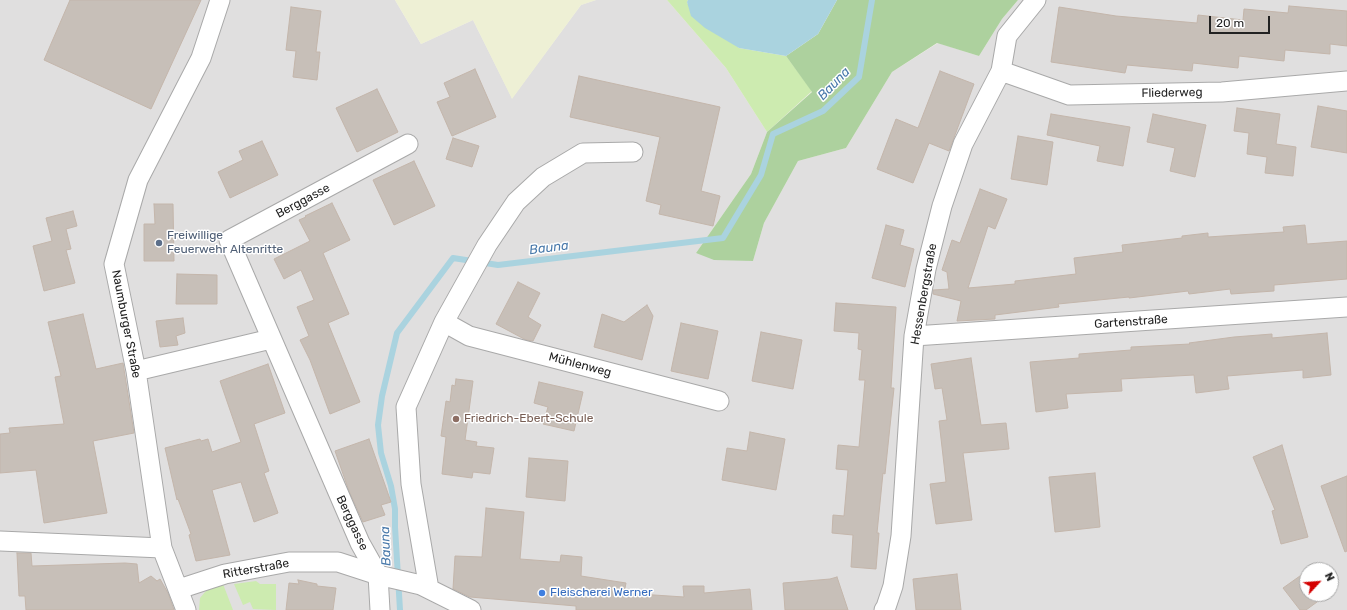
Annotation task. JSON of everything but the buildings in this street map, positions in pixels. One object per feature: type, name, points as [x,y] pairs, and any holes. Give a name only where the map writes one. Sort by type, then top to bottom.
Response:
[{"type":"street","name":"Naumburger Straße","points":[[186,610],[162,548],[136,371],[114,264],[138,180],[201,58],[220,0]]},
{"type":"street","name":"Hessenbergstraße","points":[[884,610],[893,586],[901,536],[914,336],[926,269],[942,206],[964,144],[1001,72],[1007,36],[1036,0]]},
{"type":"street","name":"Fliederweg","points":[[1001,72],[1069,95],[1222,92],[1347,81]]},
{"type":"street","name":"Berggasse","points":[[383,576],[360,543],[229,240],[408,144]]},
{"type":"street","points":[[422,586],[406,407],[444,322],[487,246],[516,202],[543,177],[583,152],[633,152]]},
{"type":"street","name":"Gartenstraße","points":[[914,336],[1347,307]]},
{"type":"street","name":"Mühlenweg","points":[[444,322],[469,336],[720,401]]},
{"type":"street","points":[[136,371],[271,339]]},
{"type":"street","points":[[0,541],[162,548]]},
{"type":"street","name":"Ritterstraße","points":[[179,589],[225,574],[289,562],[338,562],[422,586],[471,610]]},
{"type":"street","points":[[380,610],[383,576]]},
{"type":"shaded area","points":[[0,0],[395,0],[421,44],[473,20],[512,98],[581,5],[596,0],[667,0],[726,68],[767,132],[751,174],[696,253],[753,261],[764,223],[798,161],[846,148],[892,72],[938,43],[979,56],[1002,19],[1018,0],[1347,0],[1347,610],[0,610]]},
{"type":"green space","points":[[395,0],[596,0],[581,5],[512,99],[473,20],[421,44]]},
{"type":"green space","points":[[667,0],[688,0],[687,3],[739,48],[786,56],[812,91],[767,132],[726,68]]},
{"type":"green space","points":[[837,0],[1018,0],[1002,19],[979,56],[937,43],[892,72],[846,148],[798,161],[764,223],[753,261],[714,260],[696,253],[751,174],[767,132],[812,92],[786,56],[818,34]]},
{"type":"green space","points":[[256,581],[260,584],[276,584],[276,610],[253,609],[250,602],[243,605],[234,584]]},
{"type":"green space","points":[[223,584],[233,610],[199,610],[200,598],[205,592],[212,587]]},
{"type":"water","points":[[688,0],[837,0],[818,34],[786,56],[739,48],[705,28],[691,16],[687,2]]},
{"type":"waterway","name":"Bauna","points":[[400,610],[395,509],[391,486],[381,453],[378,425],[382,396],[397,333],[453,258],[498,265],[723,238],[761,175],[773,134],[823,111],[859,77],[872,0]]},
{"type":"place","name":"Freiwillige Feuerwehr Altenritte","points":[[159,243]]},
{"type":"place","name":"Friedrich-Ebert-Schule","points":[[456,419]]},
{"type":"place","name":"Fleischerei Werner","points":[[542,593]]}]
